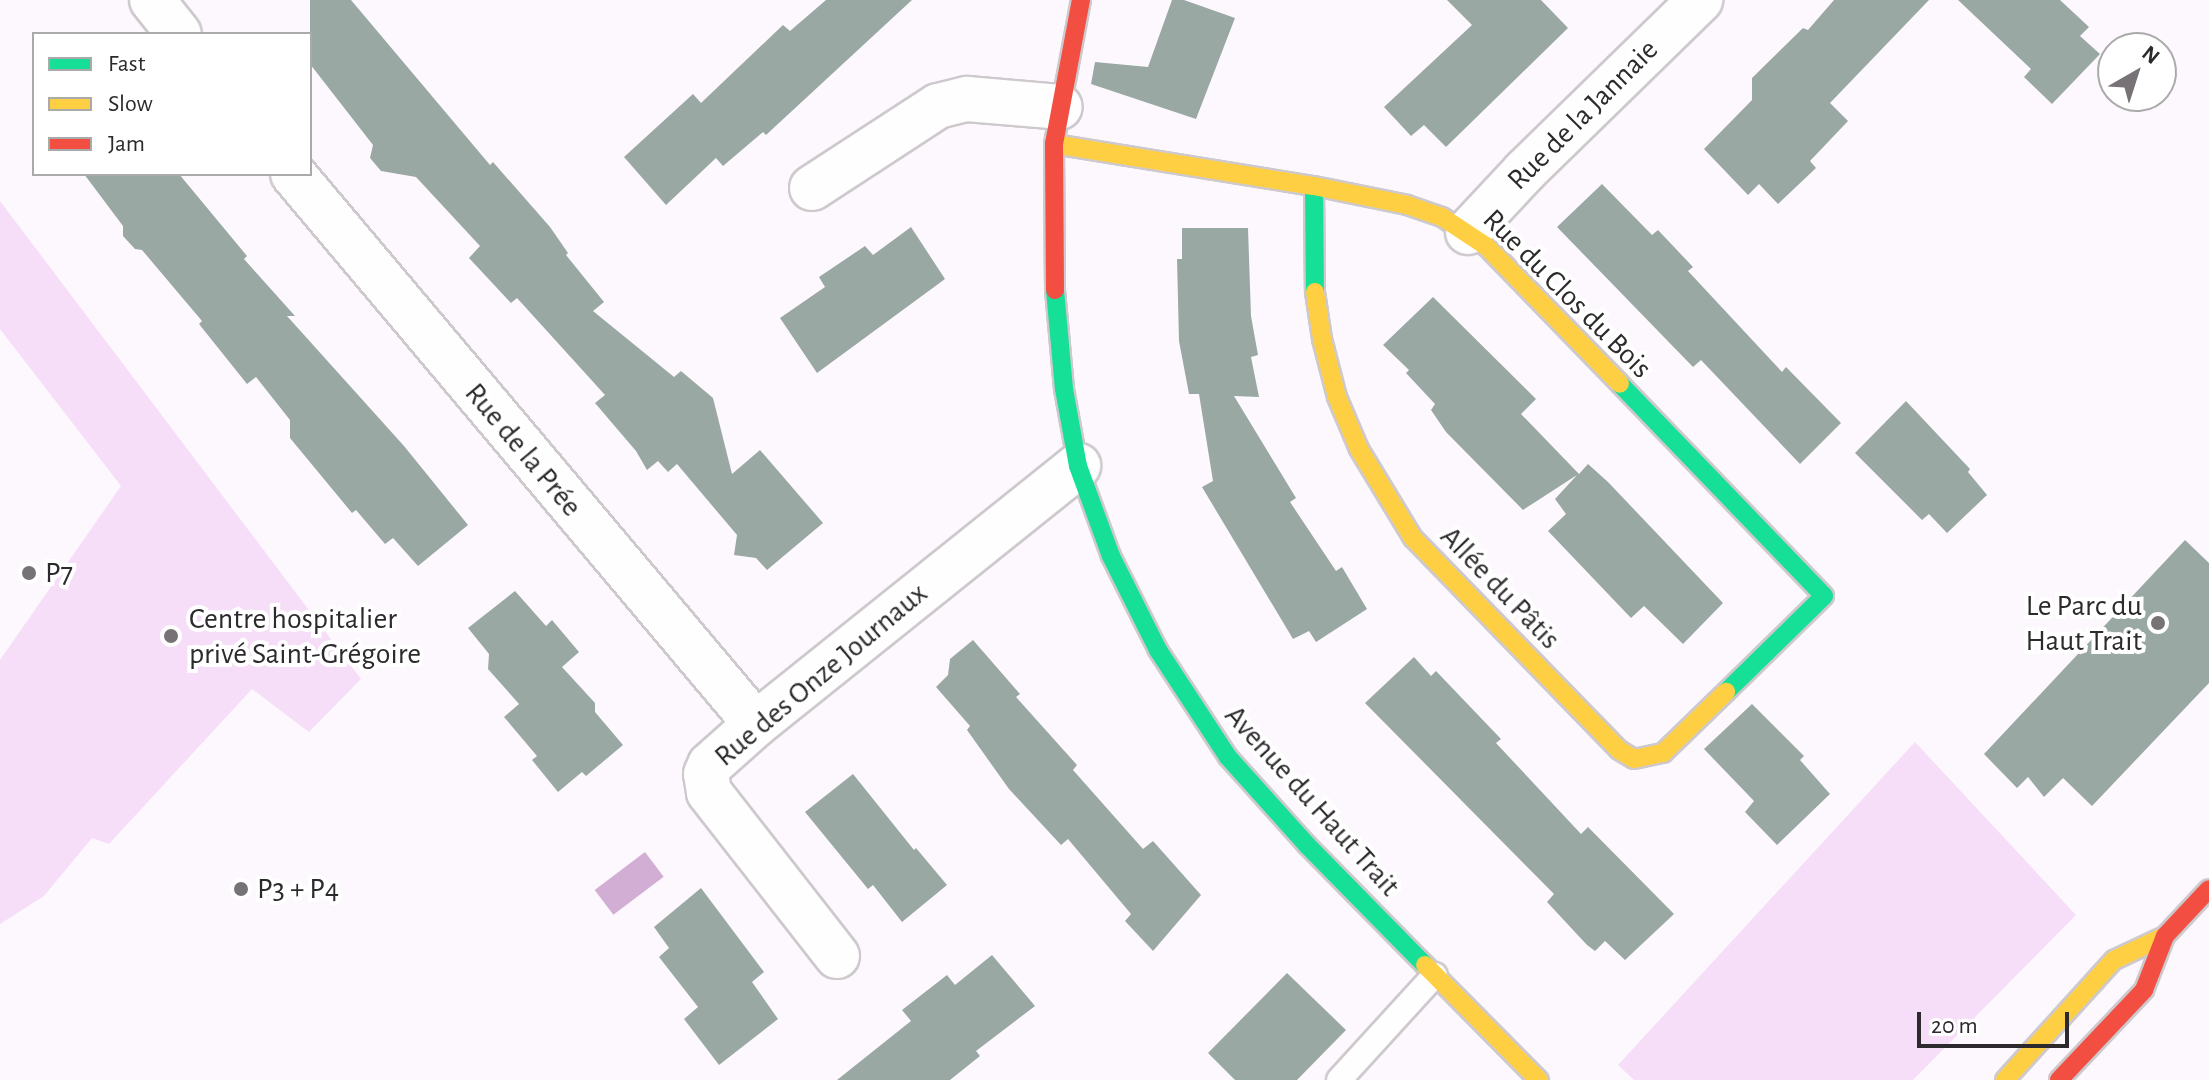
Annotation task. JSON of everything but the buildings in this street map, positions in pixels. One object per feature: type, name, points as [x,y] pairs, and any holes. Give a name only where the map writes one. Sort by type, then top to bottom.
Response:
[{"type":"street","name":"Avenue du Haut Trait","points":[[1081,0],[1057,126],[1055,299],[1064,389],[1078,466],[1134,608],[1190,703],[1228,757],[1539,1080]]},
{"type":"street","name":"Rue de la Jannaie","points":[[1468,232],[1700,0]]},
{"type":"street","points":[[812,188],[938,106],[967,99],[1057,126]]},
{"type":"street","name":"Rue du Clos du Bois","points":[[1057,126],[1407,205],[1442,217],[1468,232],[1824,596]]},
{"type":"street","name":"Rue de la Prée","points":[[295,176],[756,724]]},
{"type":"street","name":"Allée du Pâtis","points":[[1314,186],[1315,292],[1322,339],[1337,397],[1359,449],[1413,538],[1619,750],[1634,759],[1663,753],[1824,596]]},
{"type":"street","name":"Rue des Onze Journaux","points":[[837,956],[705,783],[710,765],[756,724],[1078,466]]},
{"type":"street","points":[[2005,1080],[2114,960],[2165,936],[2209,889]]},
{"type":"street","points":[[2059,1080],[2144,990],[2165,936]]},
{"type":"lane","points":[[1339,1080],[1435,975]]},
{"type":"shaded area","points":[[0,201],[361,679],[309,732],[252,689],[109,844],[92,838],[44,896],[0,924],[0,660],[121,486],[0,329]]},
{"type":"shaded area","points":[[1915,742],[2076,915],[1913,1080],[1634,1080],[1618,1065]]},
{"type":"shaded area","points":[[645,852],[664,877],[613,915],[595,890]]},
{"type":"traffic: fast","points":[[1314,186],[1315,292]]},
{"type":"traffic: fast","points":[[1055,290],[1064,389],[1078,466],[1111,556],[1158,650],[1228,757],[1307,845],[1425,965]]},
{"type":"traffic: fast","points":[[1620,384],[1824,596],[1726,692]]},
{"type":"traffic: slow","points":[[1054,144],[1314,186],[1407,205],[1442,217],[1486,246],[1620,384]]},
{"type":"traffic: slow","points":[[1315,292],[1322,339],[1337,397],[1359,449],[1413,538],[1619,750],[1634,759],[1663,753],[1726,692]]},
{"type":"traffic: slow","points":[[2005,1080],[2114,960],[2165,936]]},
{"type":"traffic: slow","points":[[1425,965],[1539,1080]]},
{"type":"traffic: jam","points":[[1055,290],[1054,144],[1081,0]]},
{"type":"traffic: jam","points":[[2059,1080],[2144,990],[2165,936],[2209,889]]},
{"type":"place","name":"P7","points":[[29,573]]},
{"type":"place","name":"Le Parc du Haut Trait","points":[[2158,623]]},
{"type":"place","name":"Centre hospitalier privé Saint-Grégoire","points":[[171,636]]},
{"type":"place","name":"P3 + P4","points":[[241,889]]}]
